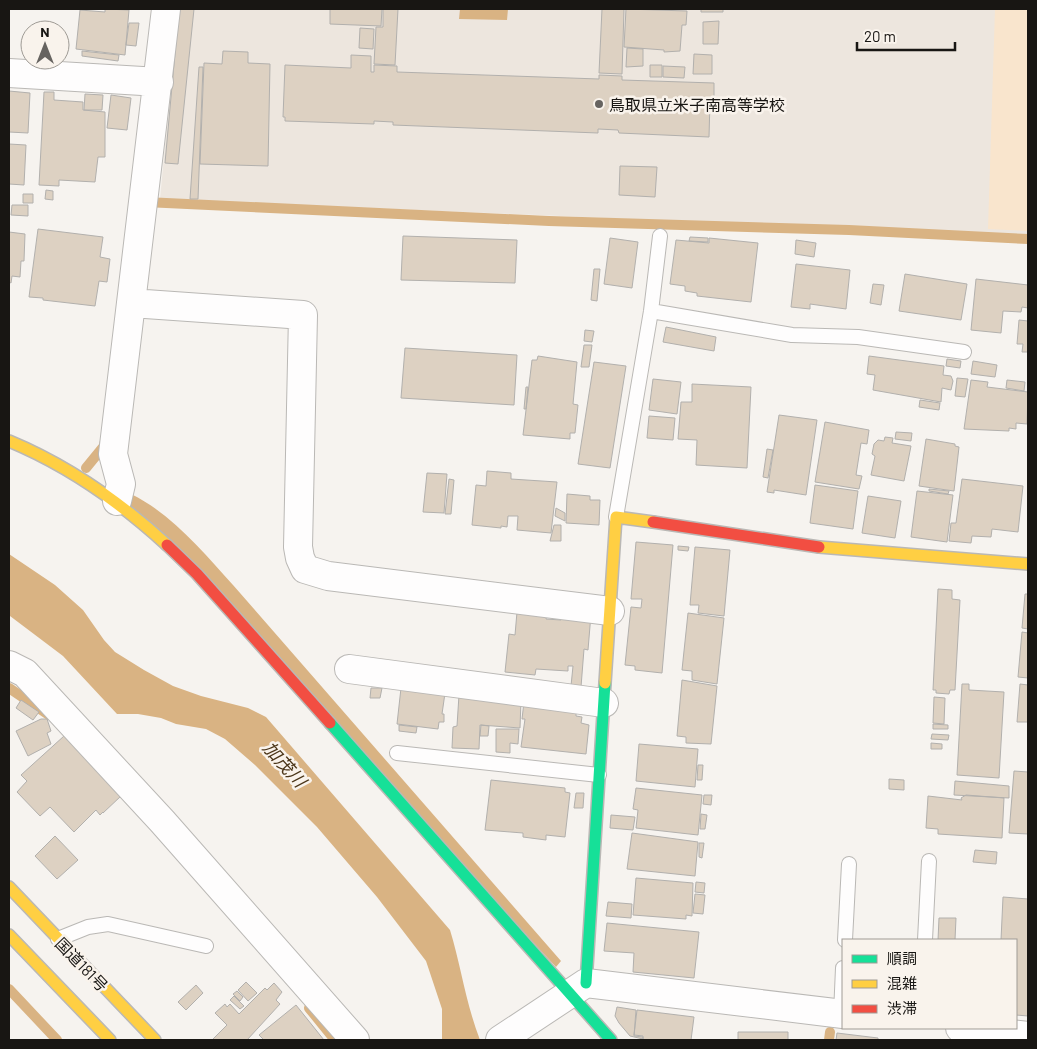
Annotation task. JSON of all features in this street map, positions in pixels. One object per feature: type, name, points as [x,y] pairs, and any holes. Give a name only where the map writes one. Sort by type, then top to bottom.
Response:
[{"type":"main road","points":[[9,441],[34,450],[78,473],[117,501],[158,535],[197,574],[568,994],[611,1040]]},
{"type":"main road","points":[[568,994],[599,775],[616,518],[822,547],[1028,564]]},
{"type":"main road","name":"国道181号","points":[[9,887],[155,1040]]},
{"type":"main road","name":"国道181号","points":[[9,935],[110,1040]]},
{"type":"street","points":[[117,501],[121,484],[113,454],[166,9]]},
{"type":"street","points":[[9,73],[158,82]]},
{"type":"street","points":[[131,303],[303,315],[298,547],[305,569],[328,576],[610,611]]},
{"type":"street","points":[[9,665],[24,673],[162,821],[355,1040]]},
{"type":"street","points":[[349,669],[604,703]]},
{"type":"street","points":[[500,1040],[568,994],[842,1014]]},
{"type":"street","points":[[968,1029],[1028,1036]]},
{"type":"lane","points":[[616,518],[651,311],[660,236]]},
{"type":"lane","points":[[651,311],[792,336],[858,336],[964,352]]},
{"type":"lane","points":[[398,753],[599,775]]},
{"type":"lane","points":[[925,939],[929,861]]},
{"type":"lane","points":[[845,939],[849,864]]},
{"type":"lane","points":[[58,939],[88,927],[108,924],[206,946]]},
{"type":"shaded area","name":"鳥取県立米子南高等学校","points":[[178,9],[1028,9],[1028,236],[160,199]]},
{"type":"shaded area","points":[[995,9],[1028,9],[1028,231],[988,229]]},
{"type":"water","points":[[460,9],[508,9],[507,20],[459,19]]},
{"type":"water","points":[[131,494],[146,502],[173,523],[233,585],[561,961],[556,967],[129,506]]},
{"type":"water","name":"加茂川","points":[[9,554],[55,585],[83,610],[115,652],[173,686],[201,696],[248,708],[266,717],[450,930],[471,1013],[480,1040],[442,1040],[442,1009],[426,961],[377,897],[317,827],[255,765],[225,739],[206,729],[176,724],[161,718],[138,714],[117,714],[63,656],[10,616]]},
{"type":"building","points":[[105,9],[129,10],[125,55],[76,49],[80,10],[105,12]]},
{"type":"building","points":[[179,9],[194,9],[178,164],[165,163]]},
{"type":"building","points":[[330,9],[382,9],[381,26],[330,24]]},
{"type":"building","points":[[383,9],[398,9],[395,65],[374,64],[376,27],[383,27]]},
{"type":"building","points":[[602,9],[624,9],[622,74],[599,73]]},
{"type":"building","points":[[626,9],[687,11],[686,25],[682,25],[680,51],[664,52],[664,50],[624,47]]},
{"type":"building","points":[[701,9],[723,9],[723,12],[701,12]]},
{"type":"building","points":[[719,21],[718,44],[703,44],[703,22]]},
{"type":"building","points":[[129,23],[139,23],[136,46],[126,45]]},
{"type":"building","points":[[360,28],[374,29],[373,49],[359,48]]},
{"type":"building","points":[[627,48],[643,49],[643,66],[626,67]]},
{"type":"building","points":[[82,51],[119,55],[118,61],[82,56]]},
{"type":"building","points":[[223,51],[248,52],[248,63],[270,64],[268,166],[200,164],[204,63],[222,64]]},
{"type":"building","points":[[694,54],[712,55],[712,74],[693,74]]},
{"type":"building","points":[[351,55],[371,56],[371,72],[374,72],[374,65],[397,66],[397,72],[599,79],[599,75],[622,76],[622,80],[714,83],[714,100],[710,100],[709,137],[619,133],[618,130],[598,129],[598,133],[393,125],[393,122],[374,121],[374,124],[285,121],[285,117],[283,117],[285,65],[351,68]]},
{"type":"building","points":[[650,65],[662,65],[662,77],[650,77]]},
{"type":"building","points":[[663,66],[685,67],[684,78],[663,77]]},
{"type":"building","points":[[199,67],[203,67],[198,199],[190,199]]},
{"type":"building","points":[[9,91],[30,93],[28,133],[9,132]]},
{"type":"building","points":[[44,92],[54,92],[54,100],[83,102],[83,110],[105,112],[105,157],[98,157],[95,182],[59,180],[59,186],[39,185]]},
{"type":"building","points":[[85,94],[103,95],[102,110],[84,110]]},
{"type":"building","points":[[111,95],[131,98],[127,130],[107,128]]},
{"type":"building","points":[[9,144],[26,145],[24,185],[9,184]]},
{"type":"building","points":[[620,166],[657,167],[655,197],[619,195]]},
{"type":"building","points":[[46,190],[53,191],[53,200],[45,199]]},
{"type":"building","points":[[23,194],[33,194],[33,203],[23,203]]},
{"type":"building","points":[[12,205],[28,205],[28,216],[11,215]]},
{"type":"building","points":[[38,229],[103,237],[100,257],[110,259],[107,282],[99,281],[95,306],[29,297]]},
{"type":"building","points":[[9,232],[25,234],[24,261],[21,261],[20,277],[12,276],[11,283],[9,282]]},
{"type":"building","points":[[403,236],[517,240],[515,283],[401,280]]},
{"type":"building","points":[[690,237],[708,238],[708,242],[689,241]]},
{"type":"building","points":[[610,238],[638,242],[632,288],[604,284]]},
{"type":"building","points":[[709,238],[758,243],[751,302],[697,296],[697,293],[685,291],[685,286],[670,284],[676,240],[709,243]]},
{"type":"building","points":[[796,240],[816,243],[814,257],[795,254]]},
{"type":"building","points":[[796,264],[850,270],[846,309],[810,304],[810,309],[791,307]]},
{"type":"building","points":[[594,269],[600,269],[597,301],[591,300]]},
{"type":"building","points":[[905,274],[967,284],[961,320],[899,311]]},
{"type":"building","points":[[976,279],[1028,285],[1028,308],[1022,307],[1021,312],[1003,311],[1001,333],[971,330]]},
{"type":"building","points":[[873,284],[884,285],[881,305],[870,303]]},
{"type":"building","points":[[1019,320],[1028,321],[1028,352],[1022,352],[1023,344],[1017,344]]},
{"type":"building","points":[[666,327],[716,337],[714,351],[663,342]]},
{"type":"building","points":[[585,330],[594,331],[592,342],[584,341]]},
{"type":"building","points":[[584,345],[592,345],[589,367],[581,367]]},
{"type":"building","points":[[405,348],[517,355],[514,405],[401,398]]},
{"type":"building","points":[[538,356],[577,362],[573,404],[578,405],[575,433],[570,433],[570,439],[523,435],[532,360],[537,360]]},
{"type":"building","points":[[869,356],[944,366],[943,375],[951,376],[953,381],[951,390],[942,388],[941,402],[873,390],[875,375],[867,374]]},
{"type":"building","points":[[947,359],[961,361],[960,368],[946,366]]},
{"type":"building","points":[[973,361],[997,365],[995,377],[971,374]]},
{"type":"building","points":[[594,362],[626,366],[610,468],[578,464]]},
{"type":"building","points":[[957,378],[968,379],[965,397],[955,396]]},
{"type":"building","points":[[653,379],[681,382],[677,414],[649,410]]},
{"type":"building","points":[[971,380],[988,382],[987,387],[1028,392],[1027,424],[1016,423],[1016,429],[1009,428],[1009,431],[964,429]]},
{"type":"building","points":[[1007,380],[1025,382],[1024,391],[1006,388]]},
{"type":"building","points":[[692,384],[751,387],[747,468],[696,465],[697,440],[678,439],[681,402],[692,402]]},
{"type":"building","points":[[526,387],[528,387],[526,409],[524,409]]},
{"type":"building","points":[[920,400],[940,403],[939,410],[919,407]]},
{"type":"building","points":[[779,415],[817,420],[806,495],[774,490],[774,493],[767,492]]},
{"type":"building","points":[[649,416],[675,418],[673,440],[647,438]]},
{"type":"building","points":[[825,422],[869,430],[867,444],[861,443],[856,475],[862,476],[859,489],[815,482]]},
{"type":"building","points":[[896,432],[912,433],[911,441],[895,439]]},
{"type":"building","points":[[885,437],[893,438],[892,443],[911,446],[904,481],[871,475],[875,456],[872,454],[874,444],[878,440],[884,441]]},
{"type":"building","points":[[926,439],[955,444],[955,446],[959,447],[954,491],[919,486]]},
{"type":"building","points":[[767,449],[773,450],[768,478],[763,477]]},
{"type":"building","points":[[487,471],[511,473],[511,479],[557,482],[551,533],[517,530],[518,516],[508,516],[507,527],[472,525],[476,485],[486,486]]},
{"type":"building","points":[[427,473],[447,474],[444,513],[423,512]]},
{"type":"building","points":[[449,479],[454,480],[451,514],[445,514]]},
{"type":"building","points":[[962,479],[1023,486],[1018,532],[992,529],[991,537],[972,536],[971,543],[949,541],[951,523],[956,523]]},
{"type":"building","points":[[815,485],[858,491],[853,529],[810,523]]},
{"type":"building","points":[[929,489],[949,491],[948,494],[929,491]]},
{"type":"building","points":[[917,491],[953,495],[947,542],[911,537]]},
{"type":"building","points":[[567,494],[590,496],[590,500],[600,500],[599,525],[566,523]]},
{"type":"building","points":[[868,496],[901,501],[895,538],[862,533]]},
{"type":"building","points":[[556,508],[565,513],[565,521],[555,516]]},
{"type":"building","points":[[554,525],[561,525],[561,541],[550,541]]},
{"type":"building","points":[[636,542],[673,545],[662,673],[635,670],[635,666],[625,665],[631,607],[641,608],[642,599],[631,599]]},
{"type":"building","points":[[678,546],[689,547],[688,551],[678,550]]},
{"type":"building","points":[[695,547],[730,550],[724,616],[698,613],[699,605],[690,605]]},
{"type":"building","points":[[938,589],[952,590],[952,599],[960,600],[955,690],[950,690],[949,694],[936,693],[936,690],[933,690]]},
{"type":"building","points":[[1025,594],[1028,594],[1028,629],[1022,628]]},
{"type":"building","points":[[517,612],[547,613],[546,619],[561,620],[561,612],[591,614],[588,650],[584,649],[581,687],[571,686],[573,666],[568,666],[568,671],[536,669],[535,675],[505,672],[509,634],[515,635]]},
{"type":"building","points":[[688,613],[724,618],[717,684],[692,680],[692,671],[682,670]]},
{"type":"building","points":[[1022,632],[1028,633],[1028,678],[1018,677]]},
{"type":"building","points":[[682,680],[717,686],[711,744],[686,743],[686,737],[677,736]]},
{"type":"building","points":[[962,684],[969,684],[969,690],[1004,692],[999,778],[957,775]]},
{"type":"building","points":[[1020,684],[1028,685],[1028,722],[1017,722]]},
{"type":"building","points":[[371,688],[382,688],[380,698],[370,698]]},
{"type":"building","points":[[401,688],[445,693],[442,714],[444,714],[444,722],[439,722],[438,729],[397,724]]},
{"type":"building","points":[[459,695],[521,700],[520,728],[480,725],[479,749],[452,748],[453,727],[457,726]]},
{"type":"building","points":[[934,697],[945,698],[944,724],[933,723]]},
{"type":"building","points":[[21,700],[39,712],[33,720],[16,708]]},
{"type":"building","points":[[524,702],[576,706],[576,716],[582,717],[581,723],[589,725],[586,754],[521,747],[525,719],[522,719]]},
{"type":"building","points":[[41,719],[47,719],[51,731],[47,733],[51,744],[28,756],[16,731]]},
{"type":"building","points":[[933,724],[948,725],[948,729],[933,729]]},
{"type":"building","points":[[399,725],[417,727],[416,733],[399,731]]},
{"type":"building","points":[[481,725],[489,726],[488,736],[480,736]]},
{"type":"building","points":[[496,729],[519,729],[518,744],[510,743],[510,753],[496,752]]},
{"type":"building","points":[[932,734],[949,735],[948,740],[931,739]]},
{"type":"building","points":[[64,736],[93,763],[91,765],[121,796],[100,815],[96,810],[74,832],[50,807],[40,816],[17,792],[27,781],[21,775]]},
{"type":"building","points":[[931,743],[942,744],[942,749],[931,749]]},
{"type":"building","points":[[639,744],[698,749],[695,787],[636,781]]},
{"type":"building","points":[[698,765],[703,765],[702,780],[697,780]]},
{"type":"building","points":[[1014,771],[1028,772],[1028,834],[1009,833]]},
{"type":"building","points":[[889,779],[904,780],[904,790],[889,789]]},
{"type":"building","points":[[491,780],[565,788],[565,792],[570,793],[565,837],[546,835],[546,840],[523,837],[523,833],[485,830]]},
{"type":"building","points":[[955,781],[1009,786],[1009,798],[954,795]]},
{"type":"building","points":[[636,788],[702,795],[698,835],[636,828],[638,810],[633,809]]},
{"type":"building","points":[[576,793],[584,793],[583,808],[574,808]]},
{"type":"building","points":[[704,795],[712,795],[711,805],[703,804]]},
{"type":"building","points":[[966,795],[1004,798],[1002,838],[938,834],[938,829],[926,828],[928,796],[962,800],[961,798]]},
{"type":"building","points":[[701,814],[707,815],[705,829],[700,829]]},
{"type":"building","points":[[611,815],[635,817],[633,830],[610,828]]},
{"type":"building","points":[[632,833],[698,842],[695,876],[627,869]]},
{"type":"building","points":[[55,836],[78,860],[57,879],[35,856]]},
{"type":"building","points":[[699,843],[704,843],[702,858],[699,857]]},
{"type":"building","points":[[975,850],[997,852],[996,864],[973,862]]},
{"type":"building","points":[[636,878],[693,883],[692,916],[686,915],[686,919],[633,915]]},
{"type":"building","points":[[696,882],[705,883],[704,893],[695,892]]},
{"type":"building","points":[[695,894],[705,895],[703,914],[693,913]]},
{"type":"building","points":[[1003,897],[1028,899],[1028,1016],[1017,1015],[1017,939],[1001,939]]},
{"type":"building","points":[[608,902],[632,904],[631,918],[606,916]]},
{"type":"building","points":[[939,918],[956,918],[955,939],[938,939]]},
{"type":"building","points":[[607,923],[699,932],[694,978],[633,972],[634,953],[604,951]]},
{"type":"building","points":[[246,982],[257,993],[248,1001],[238,990]]},
{"type":"building","points":[[274,983],[282,992],[276,1000],[280,1004],[247,1040],[212,1040],[227,1025],[215,1013],[225,1004],[227,1007],[230,1004],[239,1014],[265,988],[267,990]]},
{"type":"building","points":[[196,985],[203,993],[186,1010],[178,1002]]},
{"type":"building","points":[[237,991],[243,997],[240,1001],[233,994]]},
{"type":"building","points":[[234,996],[244,1006],[240,1009],[230,1000]]},
{"type":"building","points":[[296,1005],[324,1040],[264,1040],[259,1035]]},
{"type":"building","points":[[617,1007],[636,1010],[634,1036],[643,1037],[643,1039],[630,1036],[619,1023],[615,1016]]},
{"type":"building","points":[[637,1010],[694,1017],[691,1040],[643,1040],[643,1036],[634,1035]]},
{"type":"building","points":[[738,1032],[788,1032],[788,1040],[738,1040]]},
{"type":"building","points":[[837,1033],[878,1038],[878,1040],[836,1040]]},
{"type":"waterway","points":[[145,202],[549,221],[849,230],[1028,239]]},
{"type":"waterway","points":[[86,468],[104,446],[105,441]]},
{"type":"waterway","points":[[9,688],[49,715]]},
{"type":"waterway","points":[[9,989],[57,1040]]},
{"type":"waterway","points":[[309,1008],[335,1040]]},
{"type":"waterway","points":[[829,1040],[830,1032]]},
{"type":"traffic: fast","points":[[586,983],[605,683]]},
{"type":"traffic: fast","points":[[330,723],[611,1040]]},
{"type":"traffic: slow","points":[[9,441],[73,473],[112,499],[167,545]]},
{"type":"traffic: slow","points":[[605,683],[616,517],[653,522]]},
{"type":"traffic: slow","points":[[819,547],[1028,564]]},
{"type":"traffic: slow","points":[[9,887],[155,1040]]},
{"type":"traffic: slow","points":[[9,935],[110,1040]]},
{"type":"traffic: jam","points":[[653,522],[819,547]]},
{"type":"traffic: jam","points":[[167,545],[197,574],[330,723]]},
{"type":"place","name":"鳥取県立米子南高等学校","points":[[599,104]]}]
